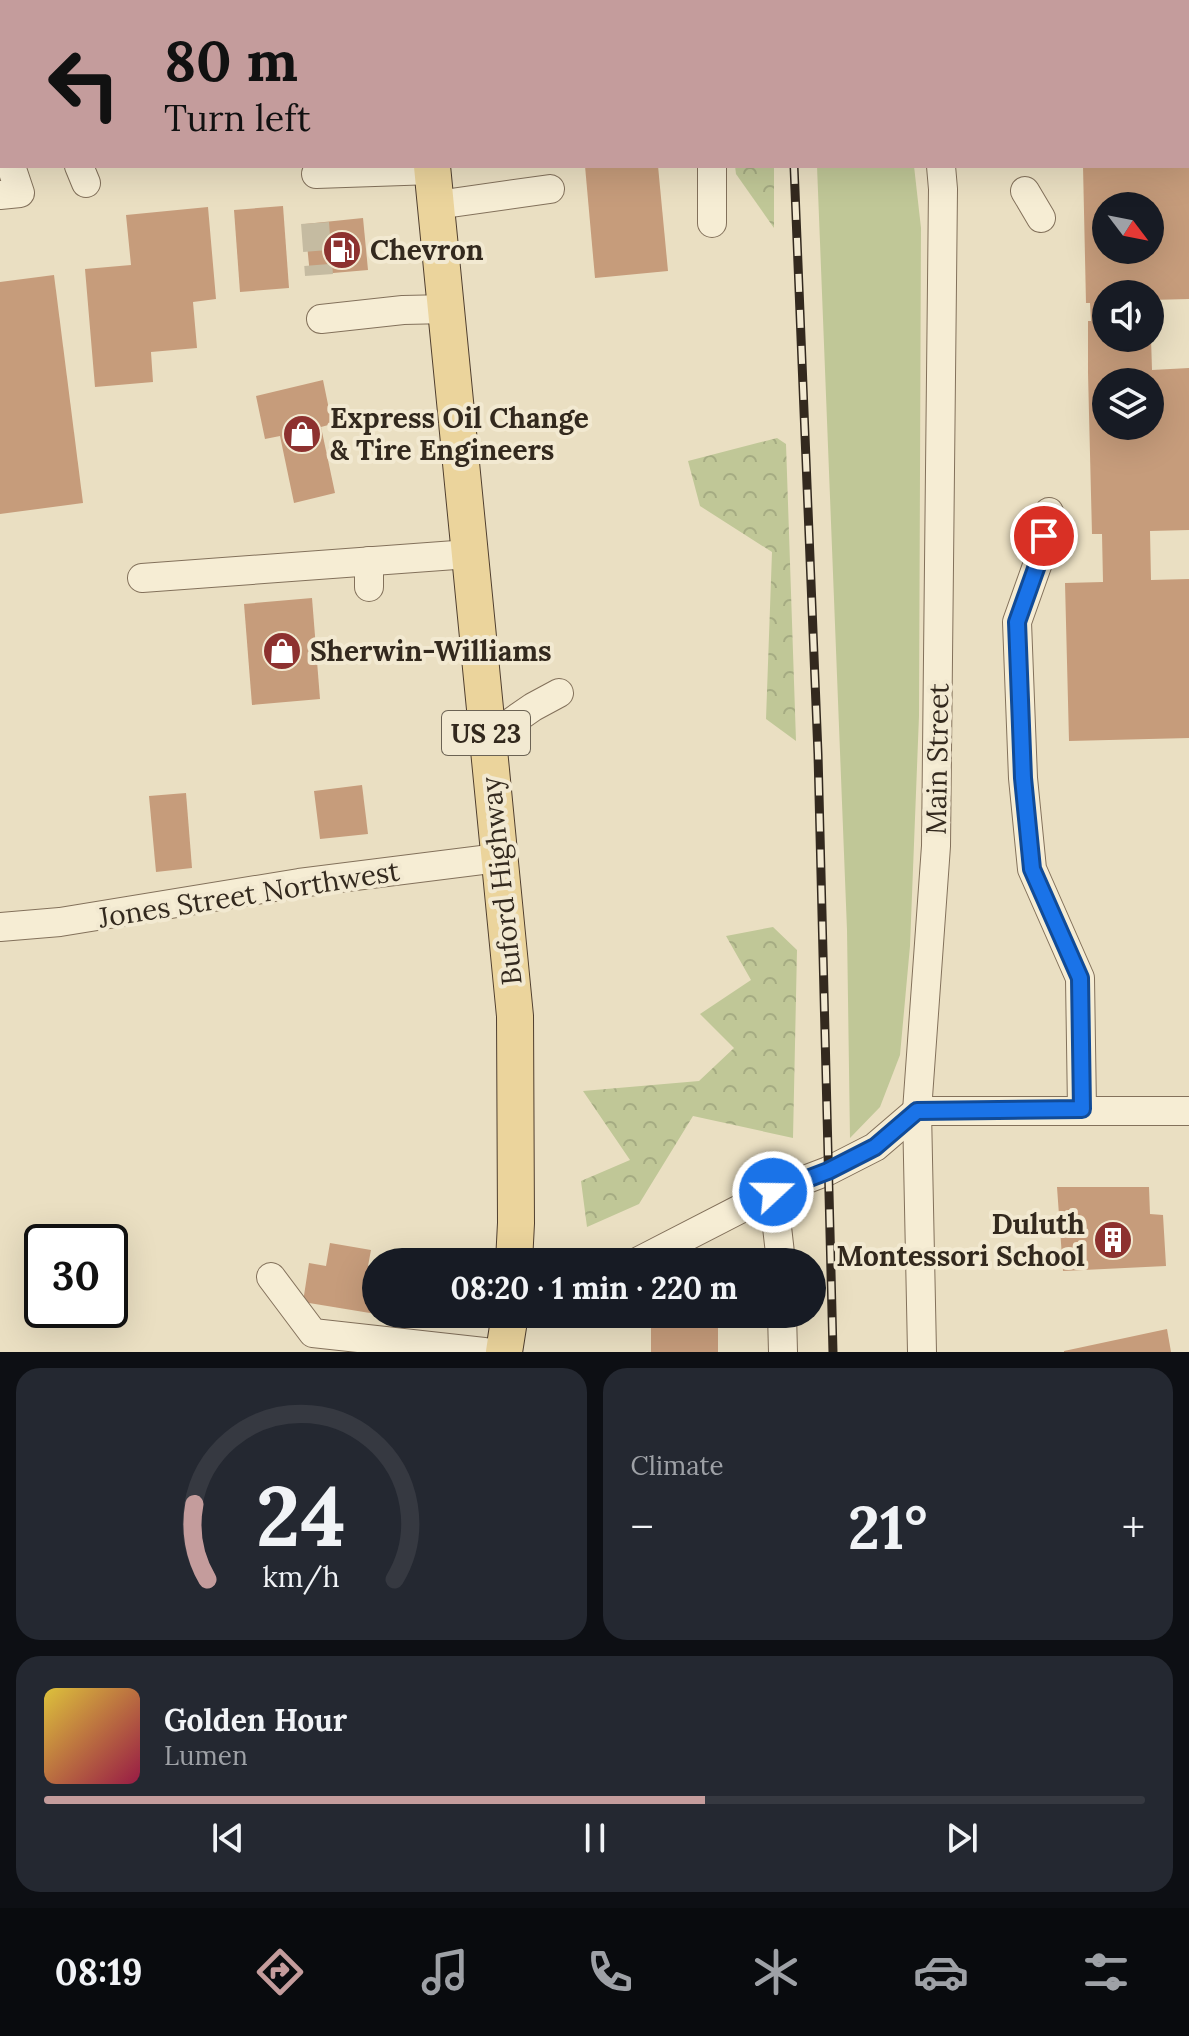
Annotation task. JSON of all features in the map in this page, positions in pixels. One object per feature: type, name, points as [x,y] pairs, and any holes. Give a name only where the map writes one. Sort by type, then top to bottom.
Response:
[{"type":"main road","name":"Buford Highway","points":[[434,180],[515,1016],[515,1248]]},
{"type":"main road","points":[[504,1352],[508,1328]]},
{"type":"street","points":[[0,195],[20,193],[12,168]]},
{"type":"street","points":[[712,168],[712,223]]},
{"type":"street","name":"Main Street","points":[[922,1352],[917,1111],[936,846],[941,168]]},
{"type":"street","points":[[316,174],[550,189]]},
{"type":"street","points":[[1025,191],[1041,218]]},
{"type":"street","points":[[321,319],[403,310],[448,309]]},
{"type":"street","points":[[1049,512],[1039,560],[1017,622],[1023,778],[1032,869],[1080,978],[1082,1109]]},
{"type":"street","points":[[142,578],[369,574],[469,554]]},
{"type":"street","points":[[487,739],[559,693]]},
{"type":"street","name":"Jones Street Northwest","points":[[0,927],[60,922],[297,874],[498,858]]},
{"type":"street","points":[[664,1248],[773,1192],[828,1171],[875,1147],[917,1111],[1189,1111]]},
{"type":"street","points":[[773,1192],[779,1248]]},
{"type":"street","points":[[271,1277],[313,1333],[484,1352]]},
{"type":"street","points":[[782,1328],[783,1352]]},
{"type":"green space","points":[[735,168],[774,168],[774,228],[736,174]]},
{"type":"green space","points":[[817,168],[914,168],[921,228],[919,716],[910,946],[900,1055],[880,1107],[850,1138],[847,930]]},
{"type":"green space","points":[[777,438],[786,444],[796,741],[766,719],[772,552],[700,506],[688,461]]},
{"type":"green space","points":[[773,927],[797,950],[793,1138],[693,1116],[639,1204],[587,1227],[581,1181],[630,1160],[583,1091],[699,1081],[734,1048],[700,1014],[751,980],[726,936]]},
{"type":"building","points":[[585,168],[658,168],[668,271],[595,278]]},
{"type":"building","points":[[1083,168],[1189,168],[1189,299],[1164,300],[1164,280],[1092,280],[1092,352],[1151,352],[1152,368],[1092,368],[1092,440],[1164,440],[1164,369],[1189,368],[1189,530],[1150,531],[1151,580],[1189,579],[1189,738],[1069,741],[1065,583],[1103,582],[1102,534],[1092,534],[1088,373],[1088,321],[1091,321],[1090,303],[1086,303]]},
{"type":"building","points":[[283,206],[289,288],[240,292],[234,210]]},
{"type":"building","points":[[208,207],[216,299],[193,302],[197,348],[151,352],[153,382],[95,387],[85,269],[131,265],[126,215]]},
{"type":"building","points":[[363,218],[368,270],[310,275],[305,224]]},
{"type":"building","points":[[54,275],[83,503],[0,514],[0,282]]},
{"type":"building","points":[[323,380],[332,424],[321,427],[335,493],[294,503],[280,436],[265,439],[256,396]]},
{"type":"building","name":"Sherwin-Williams","points":[[312,598],[320,699],[252,705],[244,604]]},
{"type":"building","points":[[362,785],[368,834],[320,839],[314,791]]},
{"type":"building","points":[[186,793],[192,868],[156,872],[149,796]]},
{"type":"building","name":"Duluth Montessori School","points":[[1057,1187],[1149,1187],[1150,1214],[1163,1215],[1166,1266],[1063,1271]]},
{"type":"building","points":[[330,1243],[362,1248],[362,1312],[303,1302],[309,1263],[326,1266]]},
{"type":"building","points":[[651,1328],[718,1328],[718,1352],[651,1352]]},
{"type":"building","points":[[1167,1329],[1171,1352],[1064,1352],[1064,1351]]},
{"type":"tunnel","points":[[315,223],[319,275]]},
{"type":"railway","points":[[794,168],[818,754],[833,1352]]},
{"type":"place","name":"Chevron","points":[[342,250]]},
{"type":"place","name":"Express Oil Change & Tire Engineers","points":[[302,434]]},
{"type":"place","name":"Sherwin-Williams","points":[[282,651]]},
{"type":"place","name":"Duluth Montessori School","points":[[1113,1240]]},
{"type":"route","points":[[773,1192],[828,1171],[875,1147],[917,1111],[1082,1109],[1080,978],[1032,869],[1023,778],[1017,622],[1039,560],[1044,536]]}]
